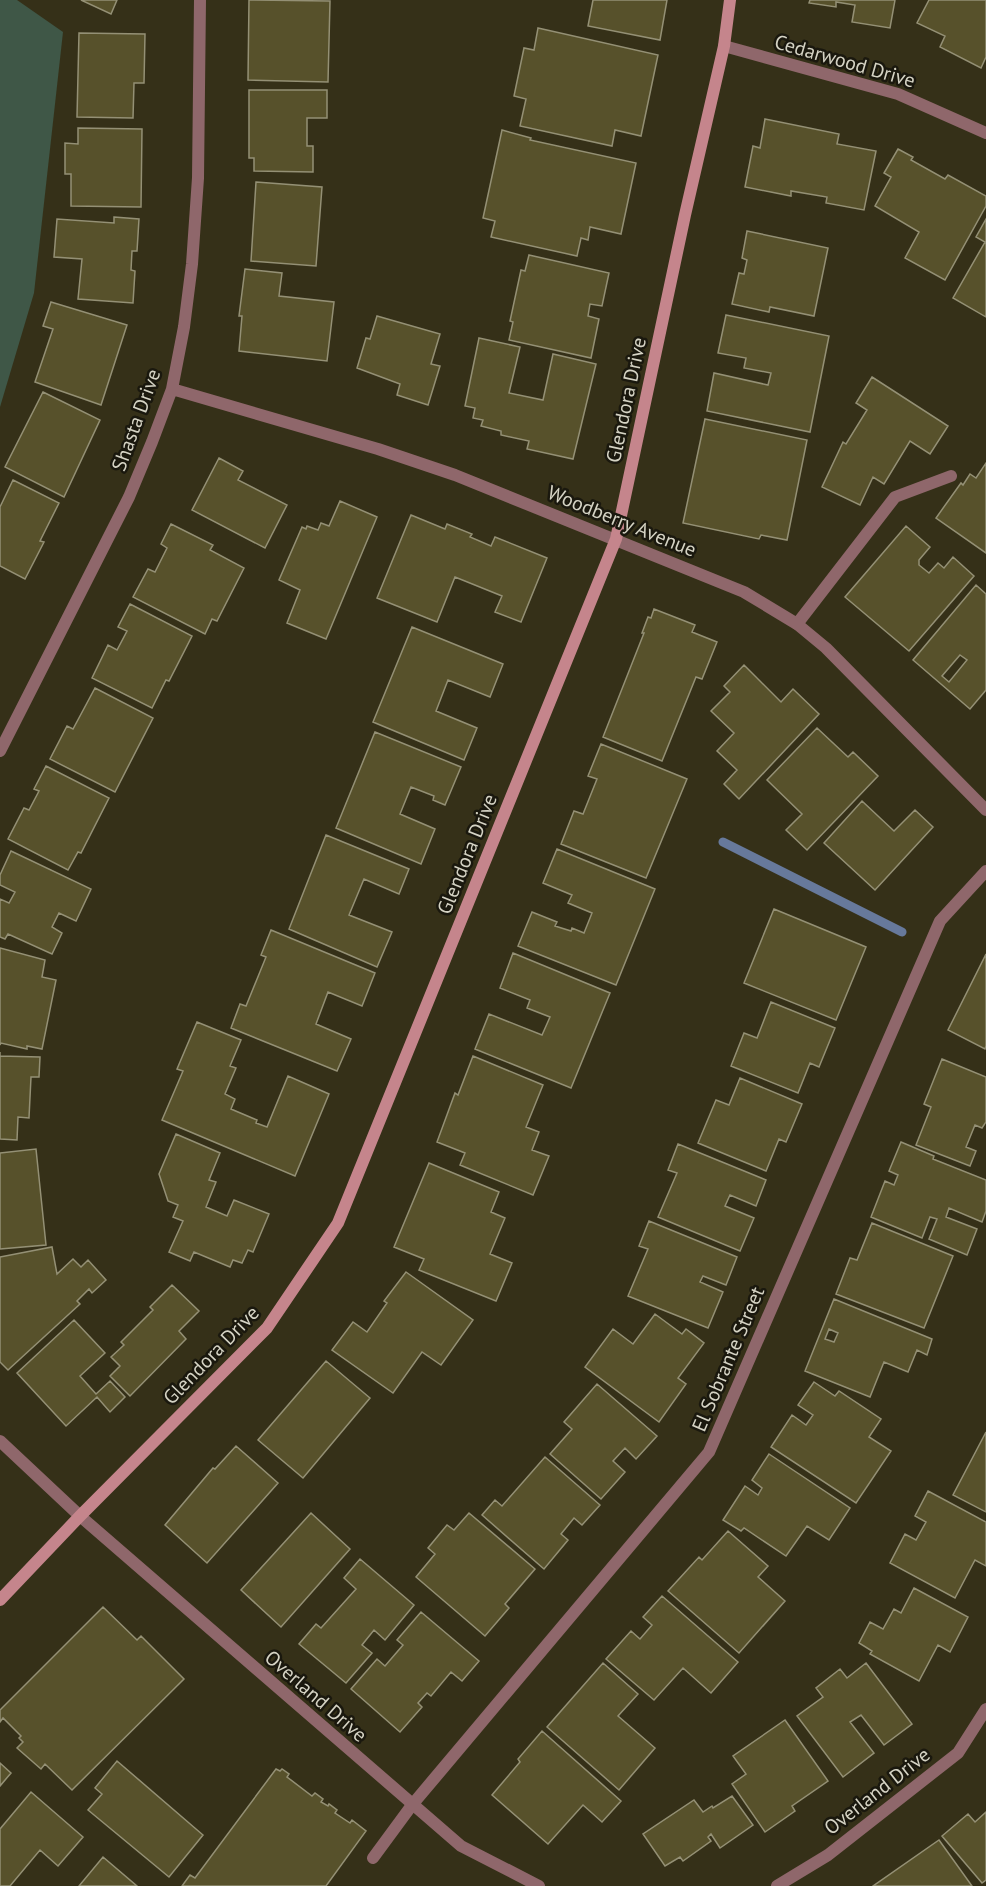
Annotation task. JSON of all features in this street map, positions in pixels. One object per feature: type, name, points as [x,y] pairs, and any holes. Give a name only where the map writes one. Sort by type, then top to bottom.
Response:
[{"type":"street","name":"Shasta Drive","points":[[0,751],[129,497],[172,389],[184,327],[192,264],[198,178],[200,0]]},
{"type":"street","name":"Glendora Drive","points":[[0,1600],[267,1328],[338,1222],[616,539],[682,227],[724,46],[730,0]]},
{"type":"street","name":"Cedarwood Drive","points":[[724,46],[898,93],[986,133]]},
{"type":"street","name":"Woodberry Avenue","points":[[172,389],[378,449],[455,475],[744,592],[797,624],[826,648],[986,810]]},
{"type":"street","points":[[797,624],[895,497],[951,476]]},
{"type":"street","name":"El Sobrante Street","points":[[373,1858],[412,1805],[709,1452],[940,921],[986,871]]},
{"type":"street","points":[[0,1441],[80,1516]]},
{"type":"street","name":"Overland Drive","points":[[80,1516],[460,1846],[540,1886]]},
{"type":"street","name":"Overland Drive","points":[[777,1886],[828,1855],[957,1753],[986,1709]]},
{"type":"green space","points":[[0,0],[17,0],[63,32],[34,293],[0,407]]},
{"type":"building","points":[[81,0],[117,0],[111,14]]},
{"type":"building","points":[[249,0],[330,1],[328,82],[248,80]]},
{"type":"building","points":[[593,0],[667,0],[660,40],[588,26]]},
{"type":"building","points":[[810,0],[895,0],[890,28],[852,22],[855,5],[836,2],[836,7],[809,3]]},
{"type":"building","points":[[929,0],[986,0],[986,57],[981,68],[940,47],[945,36],[917,23]]},
{"type":"building","points":[[538,28],[658,55],[641,136],[615,130],[612,146],[520,126],[526,99],[514,96],[524,48],[534,50]]},
{"type":"building","points":[[79,33],[145,34],[144,83],[134,83],[133,118],[77,117]]},
{"type":"building","points":[[249,90],[327,90],[327,118],[307,118],[307,146],[313,146],[313,172],[254,171],[254,158],[249,158]]},
{"type":"building","points":[[765,119],[839,134],[837,144],[876,151],[864,210],[826,203],[827,197],[791,191],[791,196],[745,187],[753,146],[760,148]]},
{"type":"building","points":[[78,128],[142,129],[141,207],[71,206],[71,174],[65,174],[65,143],[78,144]]},
{"type":"building","points":[[502,130],[531,138],[530,140],[636,163],[621,234],[590,227],[588,240],[581,238],[577,256],[491,237],[495,221],[483,218]]},
{"type":"building","points":[[898,149],[913,157],[911,160],[945,179],[948,175],[986,196],[986,206],[945,280],[905,258],[919,232],[875,206],[891,177],[884,173]]},
{"type":"building","points":[[256,182],[322,187],[316,266],[251,261]]},
{"type":"building","points":[[114,217],[139,219],[137,251],[132,251],[131,270],[135,271],[133,303],[78,299],[82,259],[54,257],[57,219],[114,223]]},
{"type":"building","points":[[986,219],[986,317],[953,298],[985,242],[976,237]]},
{"type":"building","points":[[747,231],[828,248],[814,316],[770,307],[769,312],[732,304],[739,273],[744,274],[747,260],[742,258]]},
{"type":"building","points":[[529,255],[609,273],[602,306],[590,304],[588,316],[599,319],[591,358],[509,340],[513,322],[510,321],[521,270],[525,271]]},
{"type":"building","points":[[245,269],[282,273],[279,296],[334,302],[327,361],[239,351],[242,316],[239,316]]},
{"type":"building","points":[[51,302],[127,325],[101,405],[35,382],[53,329],[43,326]]},
{"type":"building","points":[[726,315],[829,336],[810,432],[707,411],[714,373],[768,385],[771,373],[744,368],[746,358],[718,353]]},
{"type":"building","points":[[377,316],[440,334],[431,364],[440,366],[428,405],[397,395],[400,384],[357,368],[366,338],[370,339]]},
{"type":"building","points":[[479,338],[520,347],[509,393],[543,400],[553,354],[596,364],[573,459],[527,449],[529,441],[501,435],[501,431],[481,426],[483,420],[473,418],[475,408],[465,406]]},
{"type":"building","points":[[872,377],[948,426],[930,454],[910,441],[884,484],[873,477],[860,505],[822,487],[843,442],[846,444],[867,410],[856,403]]},
{"type":"building","points":[[43,392],[100,420],[64,497],[5,467]]},
{"type":"building","points":[[705,419],[807,440],[787,540],[761,535],[759,539],[683,523]]},
{"type":"building","points":[[219,458],[243,471],[238,480],[287,505],[265,548],[192,510]]},
{"type":"building","points":[[986,463],[986,553],[936,518],[961,483],[963,485],[970,474],[976,478]]},
{"type":"building","points":[[13,480],[59,503],[40,541],[44,542],[25,579],[0,566],[0,507]]},
{"type":"building","points":[[340,501],[377,517],[326,639],[287,623],[300,590],[279,580],[302,527],[306,529],[307,526],[318,530],[321,523],[329,526]]},
{"type":"building","points":[[411,515],[445,529],[447,524],[472,534],[470,537],[491,546],[495,537],[547,558],[521,622],[495,612],[502,596],[455,577],[437,622],[377,598]]},
{"type":"building","points":[[171,524],[213,545],[210,550],[244,568],[217,621],[212,619],[205,634],[133,597],[148,569],[155,572],[167,548],[161,544]]},
{"type":"building","points":[[906,526],[930,547],[919,560],[919,565],[929,573],[938,563],[944,568],[953,557],[974,576],[909,651],[845,597]]},
{"type":"building","points":[[976,585],[986,594],[986,690],[970,709],[913,660]],"holes":[[[960,655],[967,660],[949,682],[942,676]]]},
{"type":"building","points":[[130,604],[192,636],[152,708],[92,678],[108,645],[117,650],[127,631],[118,627]]},
{"type":"building","points":[[654,609],[695,625],[692,632],[717,642],[702,679],[696,677],[662,761],[603,737],[644,633],[642,633],[648,617],[651,618]]},
{"type":"building","points":[[412,627],[503,664],[490,697],[448,680],[436,711],[477,728],[464,760],[373,722]]},
{"type":"building","points":[[744,665],[781,702],[793,689],[819,714],[739,799],[724,784],[737,770],[717,751],[734,733],[711,711],[730,692],[724,686]]},
{"type":"building","points":[[95,688],[153,718],[115,792],[50,759],[67,726],[73,729]]},
{"type":"building","points":[[817,728],[848,757],[853,752],[878,776],[807,850],[786,830],[802,814],[767,780]]},
{"type":"building","points":[[375,732],[461,767],[445,805],[433,800],[434,796],[411,787],[400,814],[435,829],[421,864],[336,828]]},
{"type":"building","points":[[601,744],[687,779],[646,878],[561,844],[574,811],[583,814],[597,779],[588,776]]},
{"type":"building","points":[[46,766],[109,798],[81,853],[78,852],[68,870],[8,839],[24,808],[29,810],[39,791],[34,789]]},
{"type":"building","points":[[862,801],[894,831],[915,810],[933,827],[875,890],[824,843]]},
{"type":"building","points":[[326,835],[409,869],[399,894],[364,879],[349,915],[392,932],[377,967],[289,929]]},
{"type":"building","points":[[557,849],[655,889],[616,985],[518,946],[532,912],[557,922],[555,926],[571,931],[572,928],[584,933],[592,913],[568,903],[572,895],[543,883]]},
{"type":"building","points":[[11,851],[91,889],[76,921],[59,913],[52,927],[62,933],[52,954],[8,934],[5,939],[0,937],[0,899],[9,903],[15,892],[0,885],[0,875]]},
{"type":"building","points":[[774,909],[866,947],[836,1020],[744,983]]},
{"type":"building","points":[[271,930],[375,973],[362,1006],[328,992],[316,1024],[351,1039],[337,1071],[231,1028],[240,1004],[246,1006],[266,957],[261,955]]},
{"type":"building","points":[[0,948],[45,960],[42,977],[56,980],[42,1049],[27,1046],[27,1049],[1,1043],[0,1045]]},
{"type":"building","points":[[513,953],[610,993],[571,1088],[475,1049],[489,1014],[542,1035],[550,1017],[527,1008],[530,1000],[500,988]]},
{"type":"building","points":[[986,954],[986,1046],[985,1049],[948,1030]]},
{"type":"building","points":[[771,1002],[835,1028],[819,1067],[810,1063],[798,1093],[731,1066],[744,1033],[757,1038]]},
{"type":"building","points":[[197,1022],[241,1040],[230,1066],[236,1068],[225,1094],[235,1099],[231,1109],[257,1120],[256,1123],[267,1127],[288,1076],[329,1094],[295,1176],[162,1120],[183,1071],[177,1069]]},
{"type":"building","points":[[0,1056],[40,1057],[39,1077],[31,1077],[29,1118],[18,1117],[17,1140],[0,1139]]},
{"type":"building","points":[[473,1056],[543,1085],[526,1127],[539,1132],[532,1150],[549,1156],[533,1195],[460,1165],[465,1153],[437,1142],[455,1093],[458,1095]]},
{"type":"building","points":[[942,1059],[986,1077],[986,1122],[982,1128],[975,1125],[966,1147],[976,1151],[970,1166],[916,1145],[931,1107],[924,1104]]},
{"type":"building","points":[[740,1078],[802,1104],[786,1142],[779,1139],[766,1171],[698,1143],[716,1100],[729,1105]]},
{"type":"building","points":[[176,1134],[220,1153],[209,1180],[216,1182],[206,1207],[227,1216],[234,1200],[269,1214],[253,1252],[248,1250],[242,1263],[233,1260],[230,1267],[194,1252],[190,1261],[169,1252],[183,1221],[173,1217],[178,1205],[168,1201],[159,1174]]},
{"type":"building","points":[[901,1142],[934,1156],[933,1159],[986,1180],[986,1211],[982,1222],[949,1208],[946,1217],[977,1229],[967,1255],[929,1239],[937,1219],[930,1217],[922,1238],[871,1217],[885,1181],[894,1185],[898,1175],[889,1171]]},
{"type":"building","points":[[678,1144],[766,1180],[756,1206],[730,1195],[725,1206],[754,1218],[740,1251],[658,1217],[677,1173],[668,1170]]},
{"type":"building","points":[[36,1149],[46,1245],[0,1249],[0,1153]]},
{"type":"building","points":[[429,1163],[499,1192],[491,1212],[505,1218],[490,1254],[512,1263],[496,1301],[419,1270],[424,1259],[394,1247]]},
{"type":"building","points":[[649,1221],[737,1257],[726,1285],[703,1276],[700,1282],[723,1292],[708,1328],[628,1296],[648,1249],[639,1246]]},
{"type":"building","points":[[872,1223],[953,1256],[924,1328],[836,1294],[850,1258],[857,1260]]},
{"type":"building","points":[[52,1247],[57,1274],[73,1259],[81,1267],[88,1260],[106,1280],[92,1293],[89,1289],[77,1301],[80,1304],[8,1370],[0,1362],[0,1257]]},
{"type":"building","points":[[406,1272],[473,1320],[441,1365],[422,1352],[393,1393],[332,1350],[353,1322],[367,1332],[387,1303],[384,1301]]},
{"type":"building","points":[[172,1285],[199,1311],[179,1331],[186,1339],[130,1396],[110,1376],[120,1366],[111,1357],[124,1345],[121,1342],[153,1310],[150,1307]]},
{"type":"building","points":[[834,1299],[932,1339],[927,1355],[917,1350],[908,1372],[884,1362],[870,1397],[805,1371]],"holes":[[[829,1329],[838,1333],[834,1342],[825,1339]]]},
{"type":"building","points":[[655,1314],[682,1334],[686,1329],[704,1343],[678,1378],[686,1384],[659,1422],[585,1367],[613,1329],[633,1344]]},
{"type":"building","points":[[74,1320],[105,1353],[80,1376],[96,1394],[110,1381],[125,1397],[110,1412],[97,1397],[66,1426],[17,1373]]},
{"type":"building","points":[[326,1361],[370,1398],[303,1478],[258,1440]]},
{"type":"building","points":[[814,1382],[835,1396],[839,1391],[881,1419],[869,1437],[891,1451],[856,1503],[771,1447],[792,1415],[806,1425],[813,1415],[798,1405]]},
{"type":"building","points":[[597,1384],[657,1436],[636,1459],[625,1448],[613,1461],[625,1472],[601,1499],[550,1454],[572,1429],[564,1422]]},
{"type":"building","points":[[986,1432],[986,1512],[953,1495]]},
{"type":"building","points":[[236,1446],[278,1483],[207,1563],[165,1525],[213,1468],[215,1469]]},
{"type":"building","points":[[769,1454],[850,1508],[829,1540],[807,1526],[786,1556],[744,1528],[741,1531],[723,1520],[745,1486],[758,1495],[762,1488],[752,1480]]},
{"type":"building","points":[[545,1457],[600,1505],[582,1525],[574,1518],[561,1534],[568,1540],[544,1569],[482,1515],[495,1500],[502,1506]]},
{"type":"building","points":[[928,1491],[986,1522],[986,1566],[975,1560],[955,1598],[890,1563],[905,1534],[916,1540],[926,1522],[915,1516]]},
{"type":"building","points":[[311,1513],[350,1549],[281,1627],[241,1590]]},
{"type":"building","points":[[469,1513],[535,1569],[505,1604],[509,1608],[485,1636],[416,1577],[435,1554],[428,1548],[447,1525],[454,1530]]},
{"type":"building","points":[[728,1531],[768,1566],[758,1577],[785,1601],[739,1653],[668,1591],[699,1557],[702,1560]]},
{"type":"building","points":[[360,1559],[414,1605],[385,1640],[374,1630],[362,1645],[372,1653],[346,1683],[299,1644],[316,1624],[321,1628],[356,1589],[344,1578]]},
{"type":"building","points":[[914,1588],[968,1617],[950,1652],[938,1645],[919,1681],[870,1654],[872,1651],[859,1643],[870,1622],[883,1629],[894,1609],[901,1613]]},
{"type":"building","points":[[662,1596],[738,1662],[711,1693],[683,1668],[654,1700],[606,1659],[631,1631],[640,1639],[652,1625],[643,1617]]},
{"type":"building","points":[[103,1607],[137,1640],[141,1636],[184,1679],[72,1790],[45,1764],[41,1769],[17,1748],[23,1742],[19,1738],[21,1736],[3,1718],[0,1722],[0,1710]]},
{"type":"building","points":[[421,1612],[479,1661],[462,1681],[451,1672],[431,1696],[427,1693],[418,1703],[422,1707],[400,1732],[351,1689],[377,1659],[385,1666],[403,1645],[397,1640]]},
{"type":"building","points":[[603,1663],[638,1694],[618,1716],[655,1748],[619,1790],[547,1727]]},
{"type":"building","points":[[866,1663],[912,1724],[884,1745],[861,1715],[850,1722],[874,1753],[843,1777],[797,1716],[823,1697],[816,1688],[840,1669],[847,1678]]},
{"type":"building","points":[[785,1720],[828,1781],[792,1806],[795,1811],[765,1832],[732,1784],[746,1774],[733,1756]]},
{"type":"building","points":[[542,1731],[621,1801],[602,1822],[583,1805],[548,1844],[492,1795]]},
{"type":"building","points":[[117,1761],[203,1835],[169,1877],[88,1810],[102,1794],[95,1788]]},
{"type":"building","points":[[0,1763],[11,1773],[0,1786]]},
{"type":"building","points":[[276,1769],[280,1771],[282,1769],[289,1774],[287,1777],[312,1796],[315,1793],[323,1799],[321,1802],[337,1810],[335,1813],[350,1823],[352,1820],[366,1831],[326,1886],[182,1886],[190,1875],[195,1878]]},
{"type":"building","points":[[31,1792],[83,1837],[58,1866],[40,1850],[10,1886],[0,1886],[0,1829]]},
{"type":"building","points":[[732,1796],[753,1825],[720,1848],[711,1834],[708,1837],[711,1841],[683,1861],[680,1857],[665,1866],[643,1834],[694,1800],[703,1812]]},
{"type":"building","points":[[986,1812],[986,1880],[982,1883],[942,1836],[968,1814],[975,1822]]},
{"type":"building","points":[[939,1840],[972,1886],[873,1886]]},
{"type":"building","points":[[103,1857],[137,1886],[79,1886]]},
{"type":"waterway","points":[[723,842],[902,932]]}]
